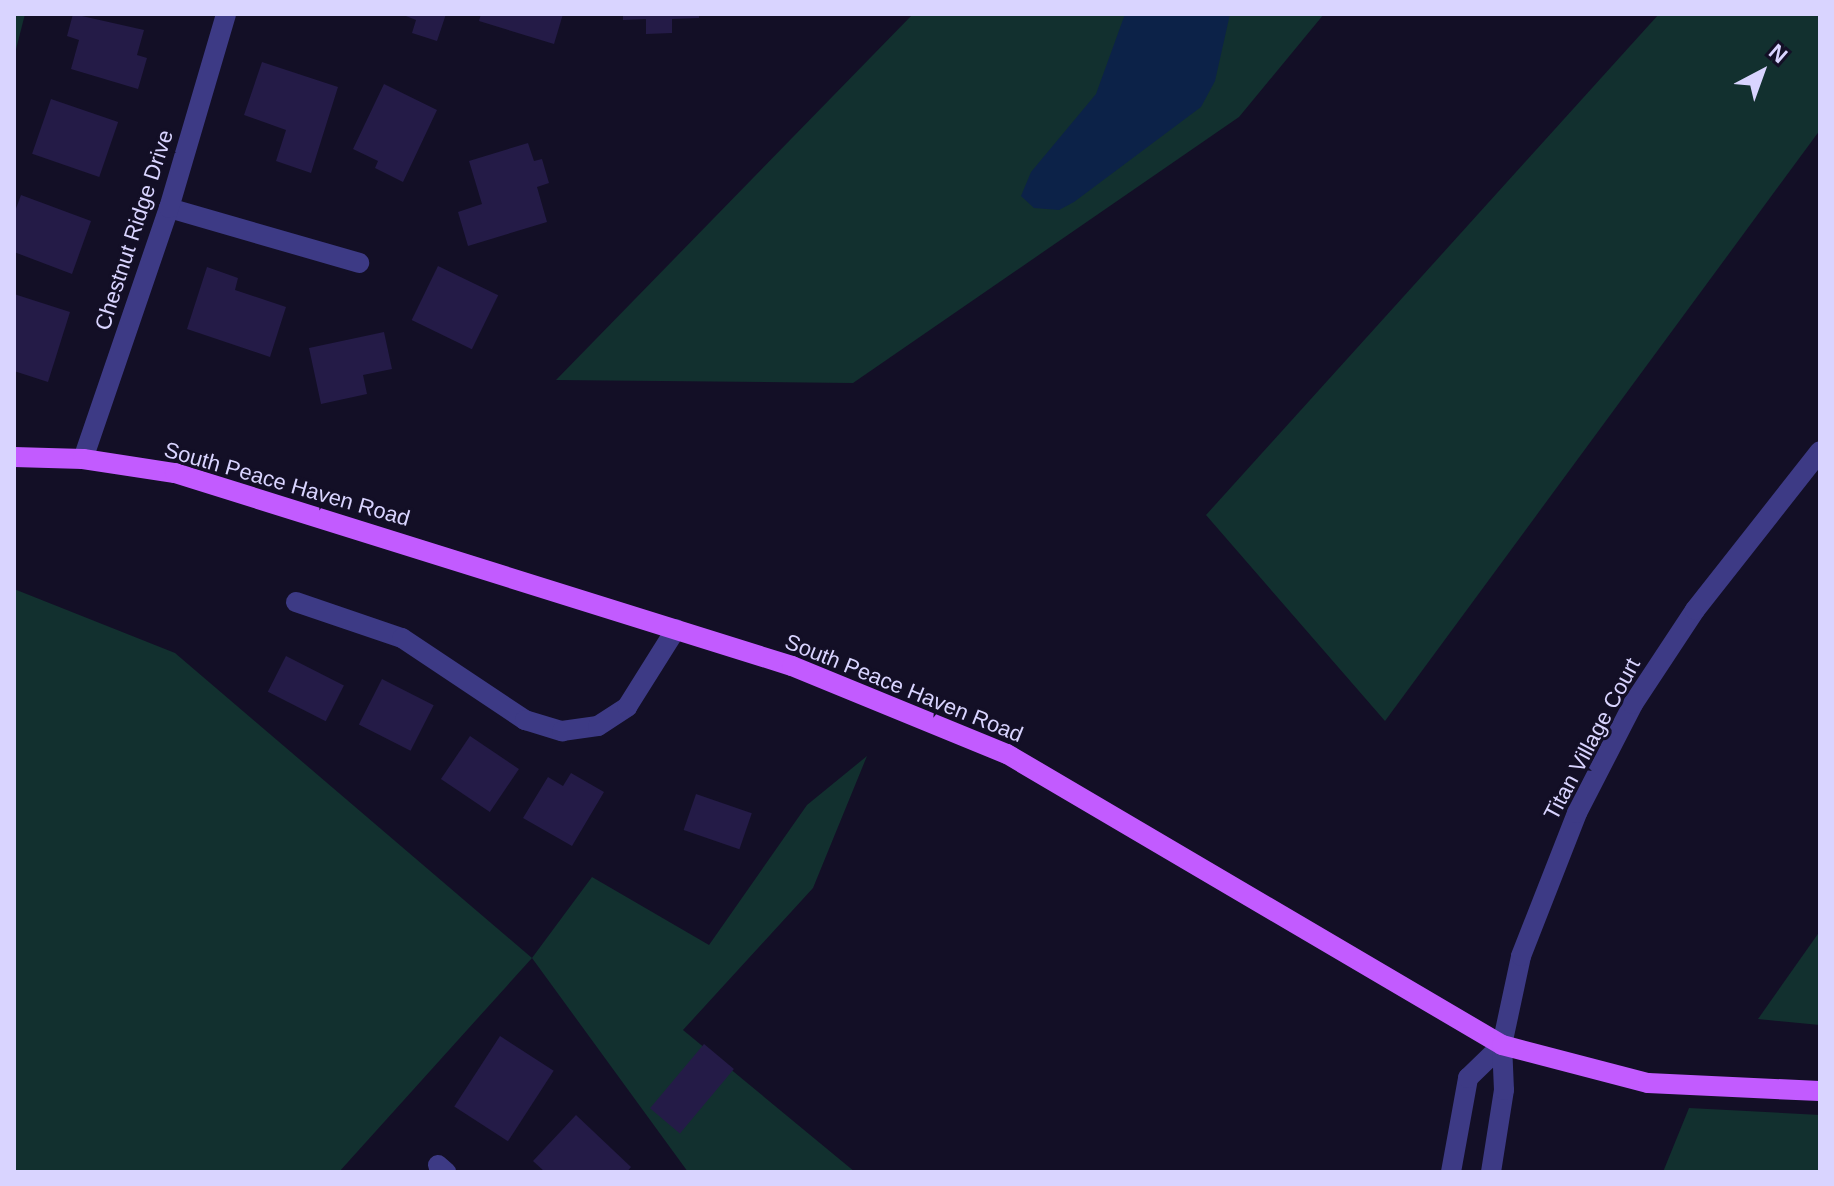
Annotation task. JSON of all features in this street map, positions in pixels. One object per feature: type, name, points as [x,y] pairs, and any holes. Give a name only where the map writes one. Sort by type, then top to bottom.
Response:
[{"type":"main road","name":"South Peace Haven Road","points":[[14,457],[83,459],[175,473],[792,666],[1007,754],[1502,1045],[1648,1083],[1820,1091]]},
{"type":"street","name":"Chestnut Ridge Drive","points":[[83,459],[169,208],[226,14]]},
{"type":"street","points":[[169,208],[359,263]]},
{"type":"street","name":"Titan Village Court","points":[[1491,1172],[1504,1090],[1502,1045],[1521,956],[1543,889],[1633,704],[1695,610],[1820,451]]},
{"type":"street","points":[[296,602],[402,638],[525,720],[562,731],[598,726],[627,707],[676,629]]},
{"type":"street","points":[[1451,1172],[1468,1078],[1502,1045]]},
{"type":"green space","points":[[14,14],[25,14],[14,57]]},
{"type":"green space","points":[[913,14],[1324,14],[1239,117],[853,383],[556,380]]},
{"type":"green space","points":[[1659,14],[1820,14],[1820,130],[1385,721],[1206,515]]},
{"type":"green space","points":[[14,589],[175,653],[532,958],[339,1172],[14,1172]]},
{"type":"green space","points":[[867,756],[813,888],[683,1030],[855,1172],[688,1172],[532,958],[592,877],[709,945],[807,805]]},
{"type":"green space","points":[[1820,931],[1820,1025],[1758,1019]]},
{"type":"green space","points":[[1689,1108],[1820,1115],[1820,1172],[1663,1172]]},
{"type":"water","points":[[1125,14],[1230,14],[1215,81],[1201,107],[1074,202],[1059,210],[1034,208],[1021,196],[1031,172],[1096,94]]},
{"type":"building","points":[[73,14],[144,30],[137,55],[147,58],[138,89],[71,69],[79,40],[67,36]]},
{"type":"building","points":[[401,14],[446,14],[437,41],[412,33],[416,20]]},
{"type":"building","points":[[481,14],[563,14],[554,44],[479,21]]},
{"type":"building","points":[[623,14],[699,14],[699,18],[672,19],[672,33],[646,34],[646,19],[623,20]]},
{"type":"building","points":[[262,62],[338,87],[311,173],[276,161],[286,130],[244,115]]},
{"type":"building","points":[[384,84],[437,110],[403,182],[375,168],[378,161],[353,149]]},
{"type":"building","points":[[51,99],[118,122],[99,177],[32,154]]},
{"type":"building","points":[[528,143],[534,161],[542,159],[549,183],[537,187],[547,222],[468,246],[458,212],[482,204],[469,161]]},
{"type":"building","points":[[21,195],[91,221],[72,274],[14,252],[14,214]]},
{"type":"building","points":[[438,266],[498,295],[472,349],[412,320]]},
{"type":"building","points":[[207,267],[238,278],[235,290],[286,307],[270,357],[187,329]]},
{"type":"building","points":[[14,294],[70,312],[48,382],[14,371]]},
{"type":"building","points":[[384,332],[392,369],[363,375],[367,394],[321,404],[309,348]]},
{"type":"building","points":[[286,656],[344,686],[326,721],[268,692]]},
{"type":"building","points":[[382,679],[434,705],[411,751],[359,724]]},
{"type":"building","points":[[470,736],[519,769],[490,812],[441,779]]},
{"type":"building","points":[[571,773],[604,792],[572,846],[523,818],[548,777],[563,786]]},
{"type":"building","points":[[696,794],[752,813],[739,849],[684,830]]},
{"type":"building","points":[[500,1036],[554,1071],[508,1141],[454,1106]]},
{"type":"building","points":[[704,1044],[734,1069],[680,1133],[650,1108]]},
{"type":"building","points":[[576,1115],[631,1167],[627,1172],[545,1172],[533,1161]]}]
